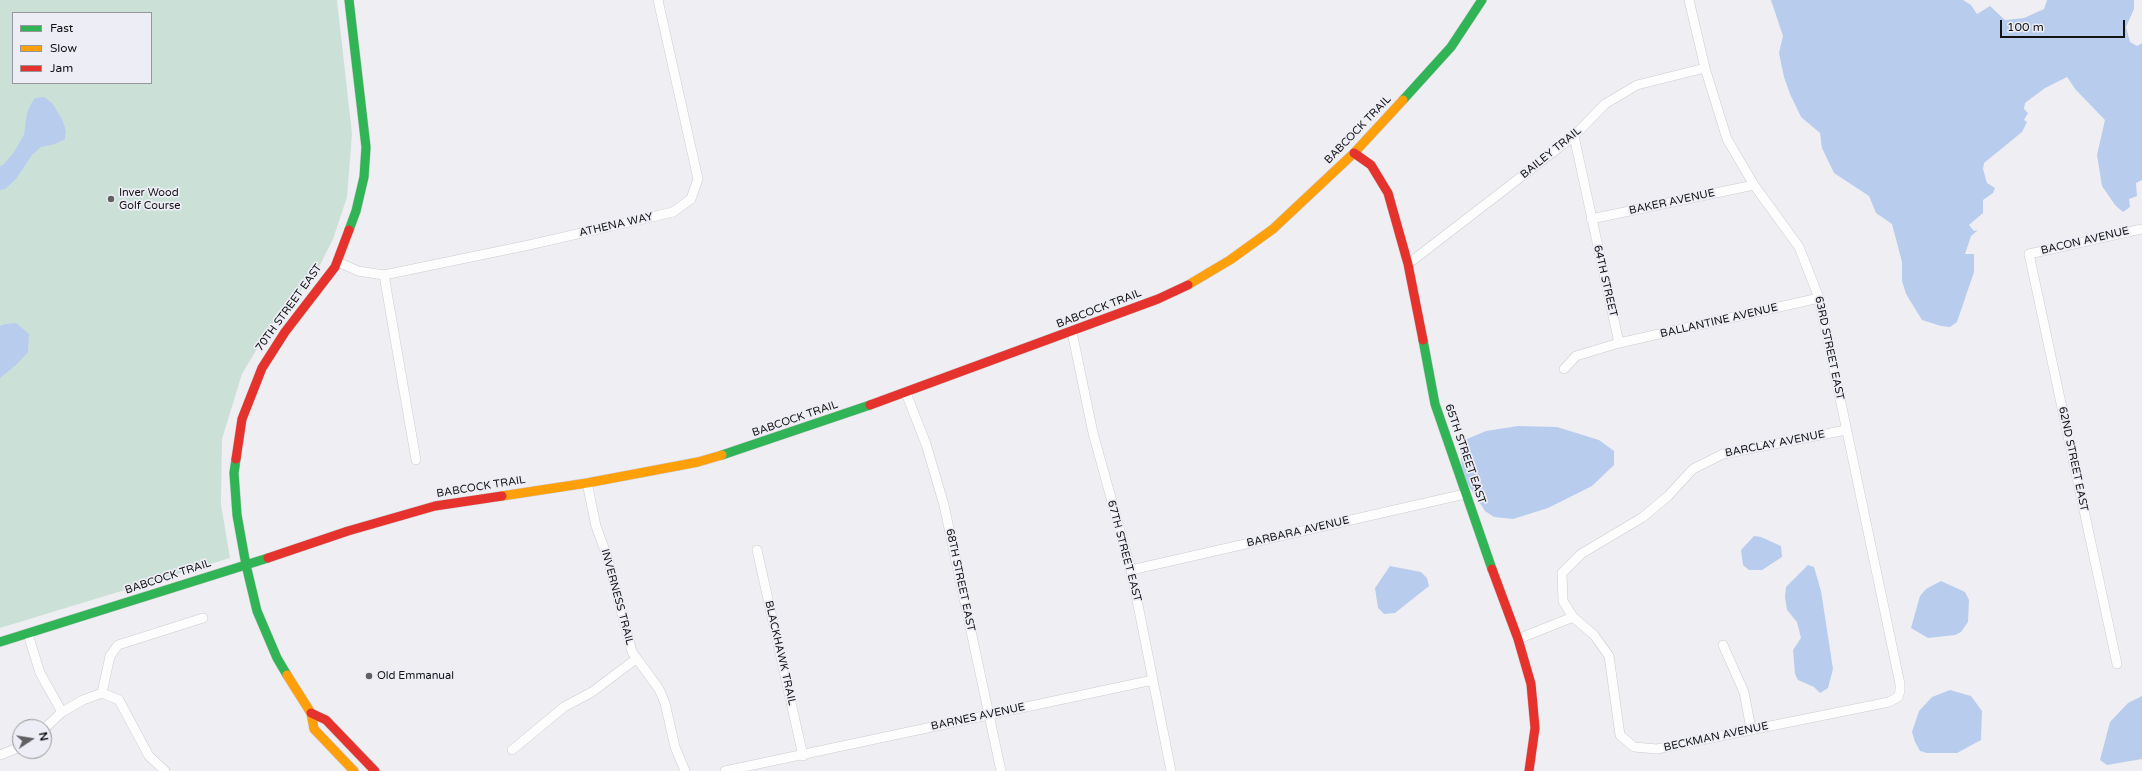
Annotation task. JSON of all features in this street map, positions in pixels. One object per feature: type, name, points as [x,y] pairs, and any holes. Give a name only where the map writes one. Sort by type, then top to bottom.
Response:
[{"type":"street","name":"70TH STREET EAST","points":[[349,0],[366,147],[364,177],[356,210],[338,262],[319,290],[270,353],[247,402],[237,444],[234,473],[237,515],[246,565],[257,611],[277,658],[311,713],[314,729],[354,771]]},
{"type":"street","name":"ATHENA WAY","points":[[338,262],[358,271],[384,275],[529,245],[674,212],[691,199],[698,179],[658,0]]},
{"type":"street","name":"BABCOCK TRAIL","points":[[0,642],[246,565],[348,531],[435,506],[588,483],[698,462],[753,446],[906,393],[1072,332],[1186,286],[1230,260],[1274,228],[1354,153],[1451,47],[1482,0]]},
{"type":"street","name":"63RD STREET EAST","points":[[1689,0],[1705,68],[1727,139],[1754,185],[1799,247],[1819,298],[1900,684],[1898,697]]},
{"type":"street","name":"BAILEY TRAIL","points":[[1408,264],[1574,136],[1604,104],[1637,86],[1705,68]]},
{"type":"street","name":"64TH STREET","points":[[1574,136],[1619,343]]},
{"type":"street","name":"65TH STREET EAST","points":[[1354,153],[1370,165],[1388,192],[1408,264],[1435,404],[1465,494],[1518,639],[1531,684],[1534,721],[1529,771]]},
{"type":"street","name":"BAKER AVENUE","points":[[1591,219],[1754,185]]},
{"type":"street","name":"BACON AVENUE","points":[[2029,254],[2142,229]]},
{"type":"street","name":"62ND STREET EAST","points":[[2029,254],[2117,664]]},
{"type":"street","points":[[384,275],[416,460]]},
{"type":"street","name":"BALLANTINE AVENUE","points":[[1564,369],[1576,356],[1619,343],[1819,298]]},
{"type":"street","name":"67TH STREET EAST","points":[[1072,332],[1093,433],[1131,570],[1171,771]]},
{"type":"street","name":"68TH STREET EAST","points":[[906,393],[926,444],[944,505],[1002,771]]},
{"type":"street","name":"BARCLAY AVENUE","points":[[1573,617],[1563,601],[1562,573],[1580,554],[1643,517],[1668,496],[1693,469],[1723,454],[1846,430]]},
{"type":"street","name":"INVERNESS TRAIL","points":[[588,483],[596,526],[620,600],[628,639],[636,659],[659,689],[665,703],[675,747],[685,771]]},
{"type":"street","name":"BARBARA AVENUE","points":[[1131,570],[1465,494]]},
{"type":"street","name":"BLACKHAWK TRAIL","points":[[757,550],[803,756]]},
{"type":"street","points":[[1518,639],[1573,617]]},
{"type":"street","name":"BECKMAN AVENUE","points":[[1573,617],[1594,635],[1609,656],[1620,735],[1634,747],[1657,749],[1889,702],[1898,697]]},
{"type":"street","points":[[102,693],[110,656],[118,645],[203,618]]},
{"type":"street","points":[[28,634],[40,673],[62,712]]},
{"type":"street","points":[[1723,645],[1744,692],[1751,729]]},
{"type":"street","points":[[512,750],[564,707],[592,692],[636,659]]},
{"type":"street","name":"BARNES AVENUE","points":[[803,756],[989,714],[1153,680]]},
{"type":"street","points":[[52,721],[62,712],[83,700],[102,693],[119,700],[149,756],[165,771]]},
{"type":"street","name":"70TH STREET EAST","points":[[311,713],[326,720],[375,771]]},
{"type":"street","points":[[0,755],[12,750]]},
{"type":"street","points":[[725,771],[803,756]]},
{"type":"green space","name":"Inver Wood Golf Course","points":[[0,0],[337,0],[352,134],[347,197],[333,239],[316,273],[270,327],[242,374],[222,439],[221,504],[230,558],[0,628]]},
{"type":"water","points":[[1771,0],[1963,0],[1971,5],[1977,14],[1990,6],[2005,20],[2024,18],[2044,9],[2047,0],[2134,0],[2134,9],[2126,27],[2130,42],[2137,46],[2142,43],[2142,180],[2136,183],[2137,196],[2129,199],[2130,207],[2123,212],[2115,205],[2102,186],[2097,155],[2105,120],[2076,90],[2067,77],[2045,88],[2025,103],[2024,109],[2028,113],[2024,120],[2027,122],[2022,132],[1984,163],[1983,169],[1987,183],[1995,188],[1993,193],[1983,200],[1983,213],[1969,225],[1974,231],[1978,230],[1971,236],[1965,254],[1974,254],[1974,272],[1957,322],[1950,327],[1941,326],[1922,320],[1906,294],[1902,281],[1902,262],[1892,224],[1876,213],[1869,196],[1834,173],[1822,148],[1820,133],[1801,117],[1790,94],[1784,77],[1779,53],[1783,36]]},
{"type":"water","points":[[44,97],[52,103],[62,119],[66,131],[65,139],[55,144],[41,147],[32,155],[16,179],[5,189],[0,190],[0,166],[3,165],[14,152],[24,135],[27,113],[31,104],[35,98]]},
{"type":"water","points":[[16,323],[29,334],[28,352],[17,364],[0,378],[0,326]]},
{"type":"water","points":[[1518,426],[1557,427],[1599,440],[1614,451],[1614,465],[1592,486],[1548,508],[1513,519],[1494,517],[1485,511],[1463,477],[1460,448],[1467,439],[1486,431]]},
{"type":"water","points":[[1754,536],[1761,537],[1781,546],[1782,557],[1762,570],[1749,570],[1743,565],[1741,550]]},
{"type":"water","points":[[1808,565],[1814,567],[1821,591],[1833,669],[1828,688],[1820,693],[1814,687],[1798,680],[1795,674],[1793,650],[1801,638],[1797,622],[1787,610],[1785,597],[1786,587]]},
{"type":"water","points":[[1390,566],[1421,572],[1427,578],[1429,586],[1395,613],[1384,614],[1378,608],[1375,588]]},
{"type":"water","points":[[1941,581],[1965,592],[1969,600],[1968,622],[1961,632],[1955,635],[1928,638],[1911,628],[1920,596],[1926,589]]},
{"type":"water","points":[[1950,690],[1971,696],[1982,711],[1981,740],[1957,753],[1927,753],[1920,751],[1912,732],[1919,711],[1932,697]]},
{"type":"water","points":[[2142,696],[2142,759],[2107,765],[2100,760],[2110,722],[2128,703]]},
{"type":"traffic: fast","points":[[349,0],[366,147],[364,177],[356,211],[349,230]]},
{"type":"traffic: fast","points":[[1403,100],[1451,47],[1482,0]]},
{"type":"traffic: fast","points":[[1423,340],[1435,404],[1492,569]]},
{"type":"traffic: fast","points":[[722,455],[870,405]]},
{"type":"traffic: fast","points":[[236,459],[234,473],[237,515],[246,565],[257,611],[277,658],[287,675]]},
{"type":"traffic: fast","points":[[0,642],[268,558]]},
{"type":"traffic: slow","points":[[1188,285],[1230,260],[1273,229],[1354,153],[1403,100]]},
{"type":"traffic: slow","points":[[502,496],[587,483],[698,462],[722,455]]},
{"type":"traffic: slow","points":[[287,675],[311,713],[314,729],[354,771]]},
{"type":"traffic: jam","points":[[1354,153],[1371,165],[1388,193],[1408,264],[1423,340]]},
{"type":"traffic: jam","points":[[236,459],[242,419],[262,368],[285,332],[335,267],[349,230]]},
{"type":"traffic: jam","points":[[870,405],[1158,299],[1188,285]]},
{"type":"traffic: jam","points":[[268,558],[348,531],[435,506],[502,496]]},
{"type":"traffic: jam","points":[[1492,569],[1518,639],[1531,684],[1535,728],[1529,771]]},
{"type":"traffic: jam","points":[[311,713],[326,720],[375,771]]},
{"type":"place","name":"Inver Wood Golf Course","points":[[111,199]]},
{"type":"place","name":"Old Emmanual","points":[[369,676]]}]
